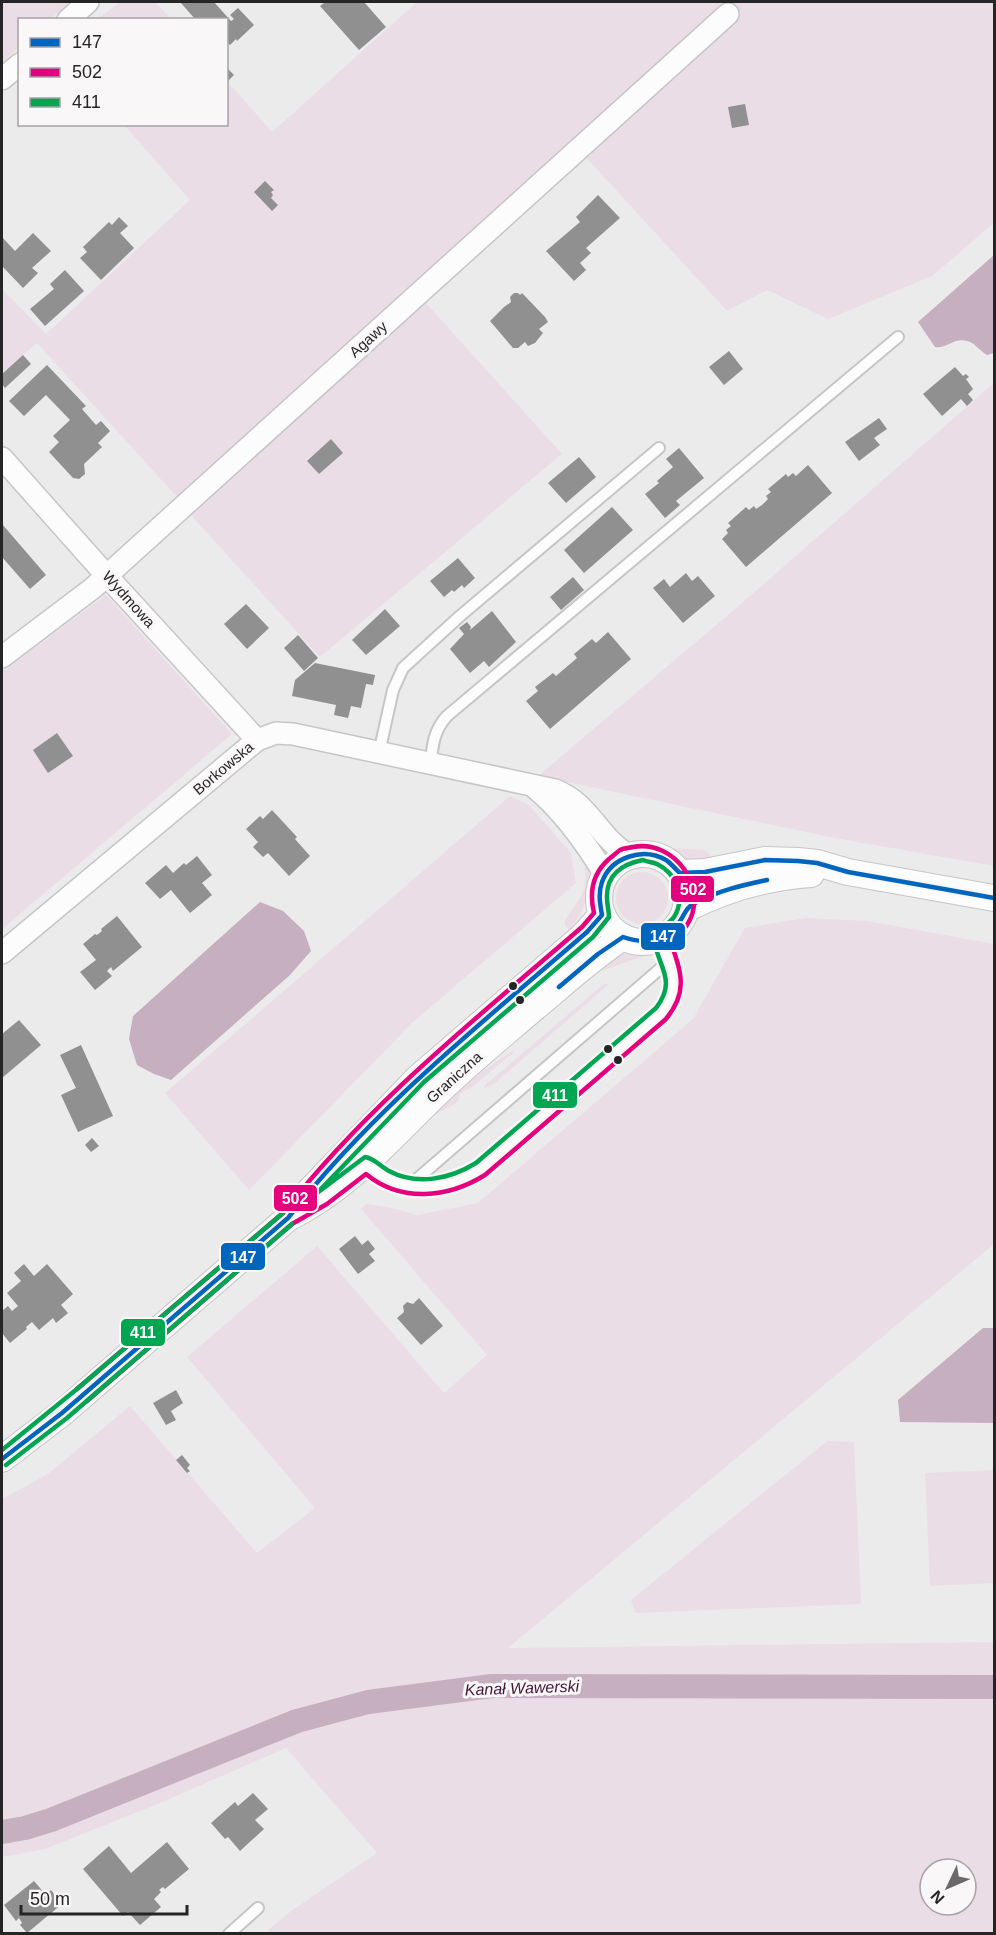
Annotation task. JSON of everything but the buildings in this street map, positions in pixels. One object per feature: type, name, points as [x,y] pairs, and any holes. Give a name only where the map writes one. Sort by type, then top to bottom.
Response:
[{"type":"street","points":[[70,18],[88,2]]},
{"type":"street","name":"Agawy","points":[[2,657],[93,588],[728,14]]},
{"type":"street","points":[[2,79],[18,65]]},
{"type":"street","name":"Wydmowa","points":[[2,458],[257,740]]},
{"type":"street","name":"Borkowska","points":[[2,953],[257,740],[276,733],[284,732],[555,790],[576,801],[606,836],[628,856]]},
{"type":"street","name":"Borkowska","points":[[531,785],[551,802],[590,849],[605,875]]},
{"type":"street","points":[[643,853],[657,856],[670,863],[680,873],[686,887],[686,909],[665,950],[646,942],[623,937],[610,928],[602,915],[599,894],[605,875],[615,863],[628,856],[643,853]]},
{"type":"street","points":[[680,873],[705,872],[747,863],[778,860],[817,863],[848,872],[994,898]]},
{"type":"street","points":[[686,909],[714,895],[753,883],[794,876],[848,872]]},
{"type":"street","name":"Graniczna","points":[[360,1153],[424,1072],[583,936],[602,915]]},
{"type":"street","name":"Graniczna","points":[[2,1459],[62,1413],[288,1218],[309,1190],[432,1097],[594,957],[623,937]]},
{"type":"lane","points":[[431,764],[432,745],[437,730],[447,717],[898,337]]},
{"type":"lane","points":[[379,753],[393,690],[403,668],[460,616],[659,448]]},
{"type":"lane","points":[[360,1153],[377,1175],[410,1185],[443,1186],[460,1182],[474,1174],[652,1021],[668,1004],[675,981],[665,950],[410,1185]]},
{"type":"lane","points":[[229,1934],[258,1908]]},
{"type":"shaded area","points":[[2,2],[71,2],[51,18],[18,18],[18,48],[2,63]]},
{"type":"shaded area","points":[[120,2],[155,2],[170,18],[99,18]]},
{"type":"shaded area","points":[[417,2],[994,2],[994,223],[932,276],[828,319],[767,290],[727,311],[571,141],[177,497],[37,343],[2,373],[2,289],[46,334],[190,200],[125,126],[228,126],[228,82],[272,132]]},
{"type":"shaded area","points":[[994,255],[994,353],[987,355],[972,343],[962,340],[935,347],[918,322]]},
{"type":"shaded area","points":[[426,303],[562,454],[320,657],[189,513]]},
{"type":"shaded area","points":[[994,383],[994,866],[835,838],[538,776],[742,603]]},
{"type":"shaded area","points":[[106,595],[232,734],[2,929],[2,672]]},
{"type":"shaded area","points":[[510,796],[529,805],[571,853],[576,883],[412,1023],[249,1190],[165,1093]]},
{"type":"shaded area","points":[[670,848],[704,850],[709,853],[711,862],[689,861]]},
{"type":"shaded area","points":[[583,856],[589,874],[588,895],[580,915],[569,930],[565,925],[565,920],[581,897],[585,884]]},
{"type":"shaded area","points":[[642,872],[652,874],[660,880],[666,888],[668,898],[666,908],[660,916],[652,922],[642,924],[632,922],[624,916],[618,908],[616,898],[618,888],[624,880],[632,874]]},
{"type":"shaded area","points":[[260,902],[283,911],[304,931],[311,951],[290,975],[171,1080],[137,1065],[129,1039],[133,1016]]},
{"type":"shaded area","points":[[806,918],[868,921],[994,944],[994,1244],[508,1648],[994,1642],[994,1933],[271,1933],[268,1930],[291,1911],[377,1853],[286,1748],[160,1803],[45,1849],[2,1857],[2,1499],[48,1474],[130,1406],[257,1553],[315,1508],[187,1357],[317,1246],[444,1393],[487,1355],[361,1209],[366,1204],[417,1215],[478,1203],[693,1019],[745,928]]},
{"type":"shaded area","points":[[642,953],[647,955],[604,970],[599,965],[617,955]]},
{"type":"shaded area","points":[[605,983],[608,985],[494,1084],[483,1089],[485,1085]]},
{"type":"shaded area","points":[[512,1051],[514,1052],[471,1088],[460,1093],[458,1102],[433,1116],[392,1151],[455,1090]]},
{"type":"shaded area","points":[[983,1328],[994,1328],[994,1423],[900,1422],[898,1400]]},
{"type":"shaded area","points":[[827,1441],[854,1442],[861,1604],[635,1613],[631,1600]]},
{"type":"shaded area","points":[[994,1470],[994,1583],[930,1586],[925,1473]]},
{"type":"waterway","name":"Kanał Wawerski","points":[[2,1832],[51,1820],[297,1721],[368,1702],[492,1686],[994,1687]]},
{"type":"transit line","name":"502","points":[[77,1389],[283,1213],[316,1173],[388,1098],[464,1028],[582,927],[594,913],[592,890],[599,870],[609,859],[620,850],[633,847],[648,847],[662,851],[675,859],[691,882],[694,896],[693,911],[687,925],[670,940],[681,981],[678,999],[666,1019],[485,1175],[471,1183],[440,1192],[409,1193],[394,1190],[366,1174],[327,1204],[292,1224],[87,1401]]},
{"type":"transit line","name":"147","points":[[2,1459],[62,1413],[288,1218],[321,1178],[393,1103],[469,1033],[587,932],[602,915],[600,894],[606,873],[620,861],[648,854],[668,861],[680,873],[705,872],[765,860],[798,861],[994,898]]},
{"type":"transit line","name":"411","points":[[643,860],[664,868],[674,880],[679,894],[674,917],[654,936],[666,980],[663,997],[656,1008],[476,1163],[466,1169],[433,1179],[411,1178],[389,1171],[365,1157],[317,1193],[424,1082],[593,937],[609,917],[607,890],[612,877],[628,864],[643,860]]},
{"type":"transit line","name":"147","points":[[559,987],[598,954],[623,937],[646,941],[660,938],[672,930],[687,909],[695,903],[739,886],[767,880]]},
{"type":"transit line","name":"411","points":[[2,1450],[283,1213]]},
{"type":"transit line","name":"411","points":[[6,1465],[67,1418],[292,1224]]}]
